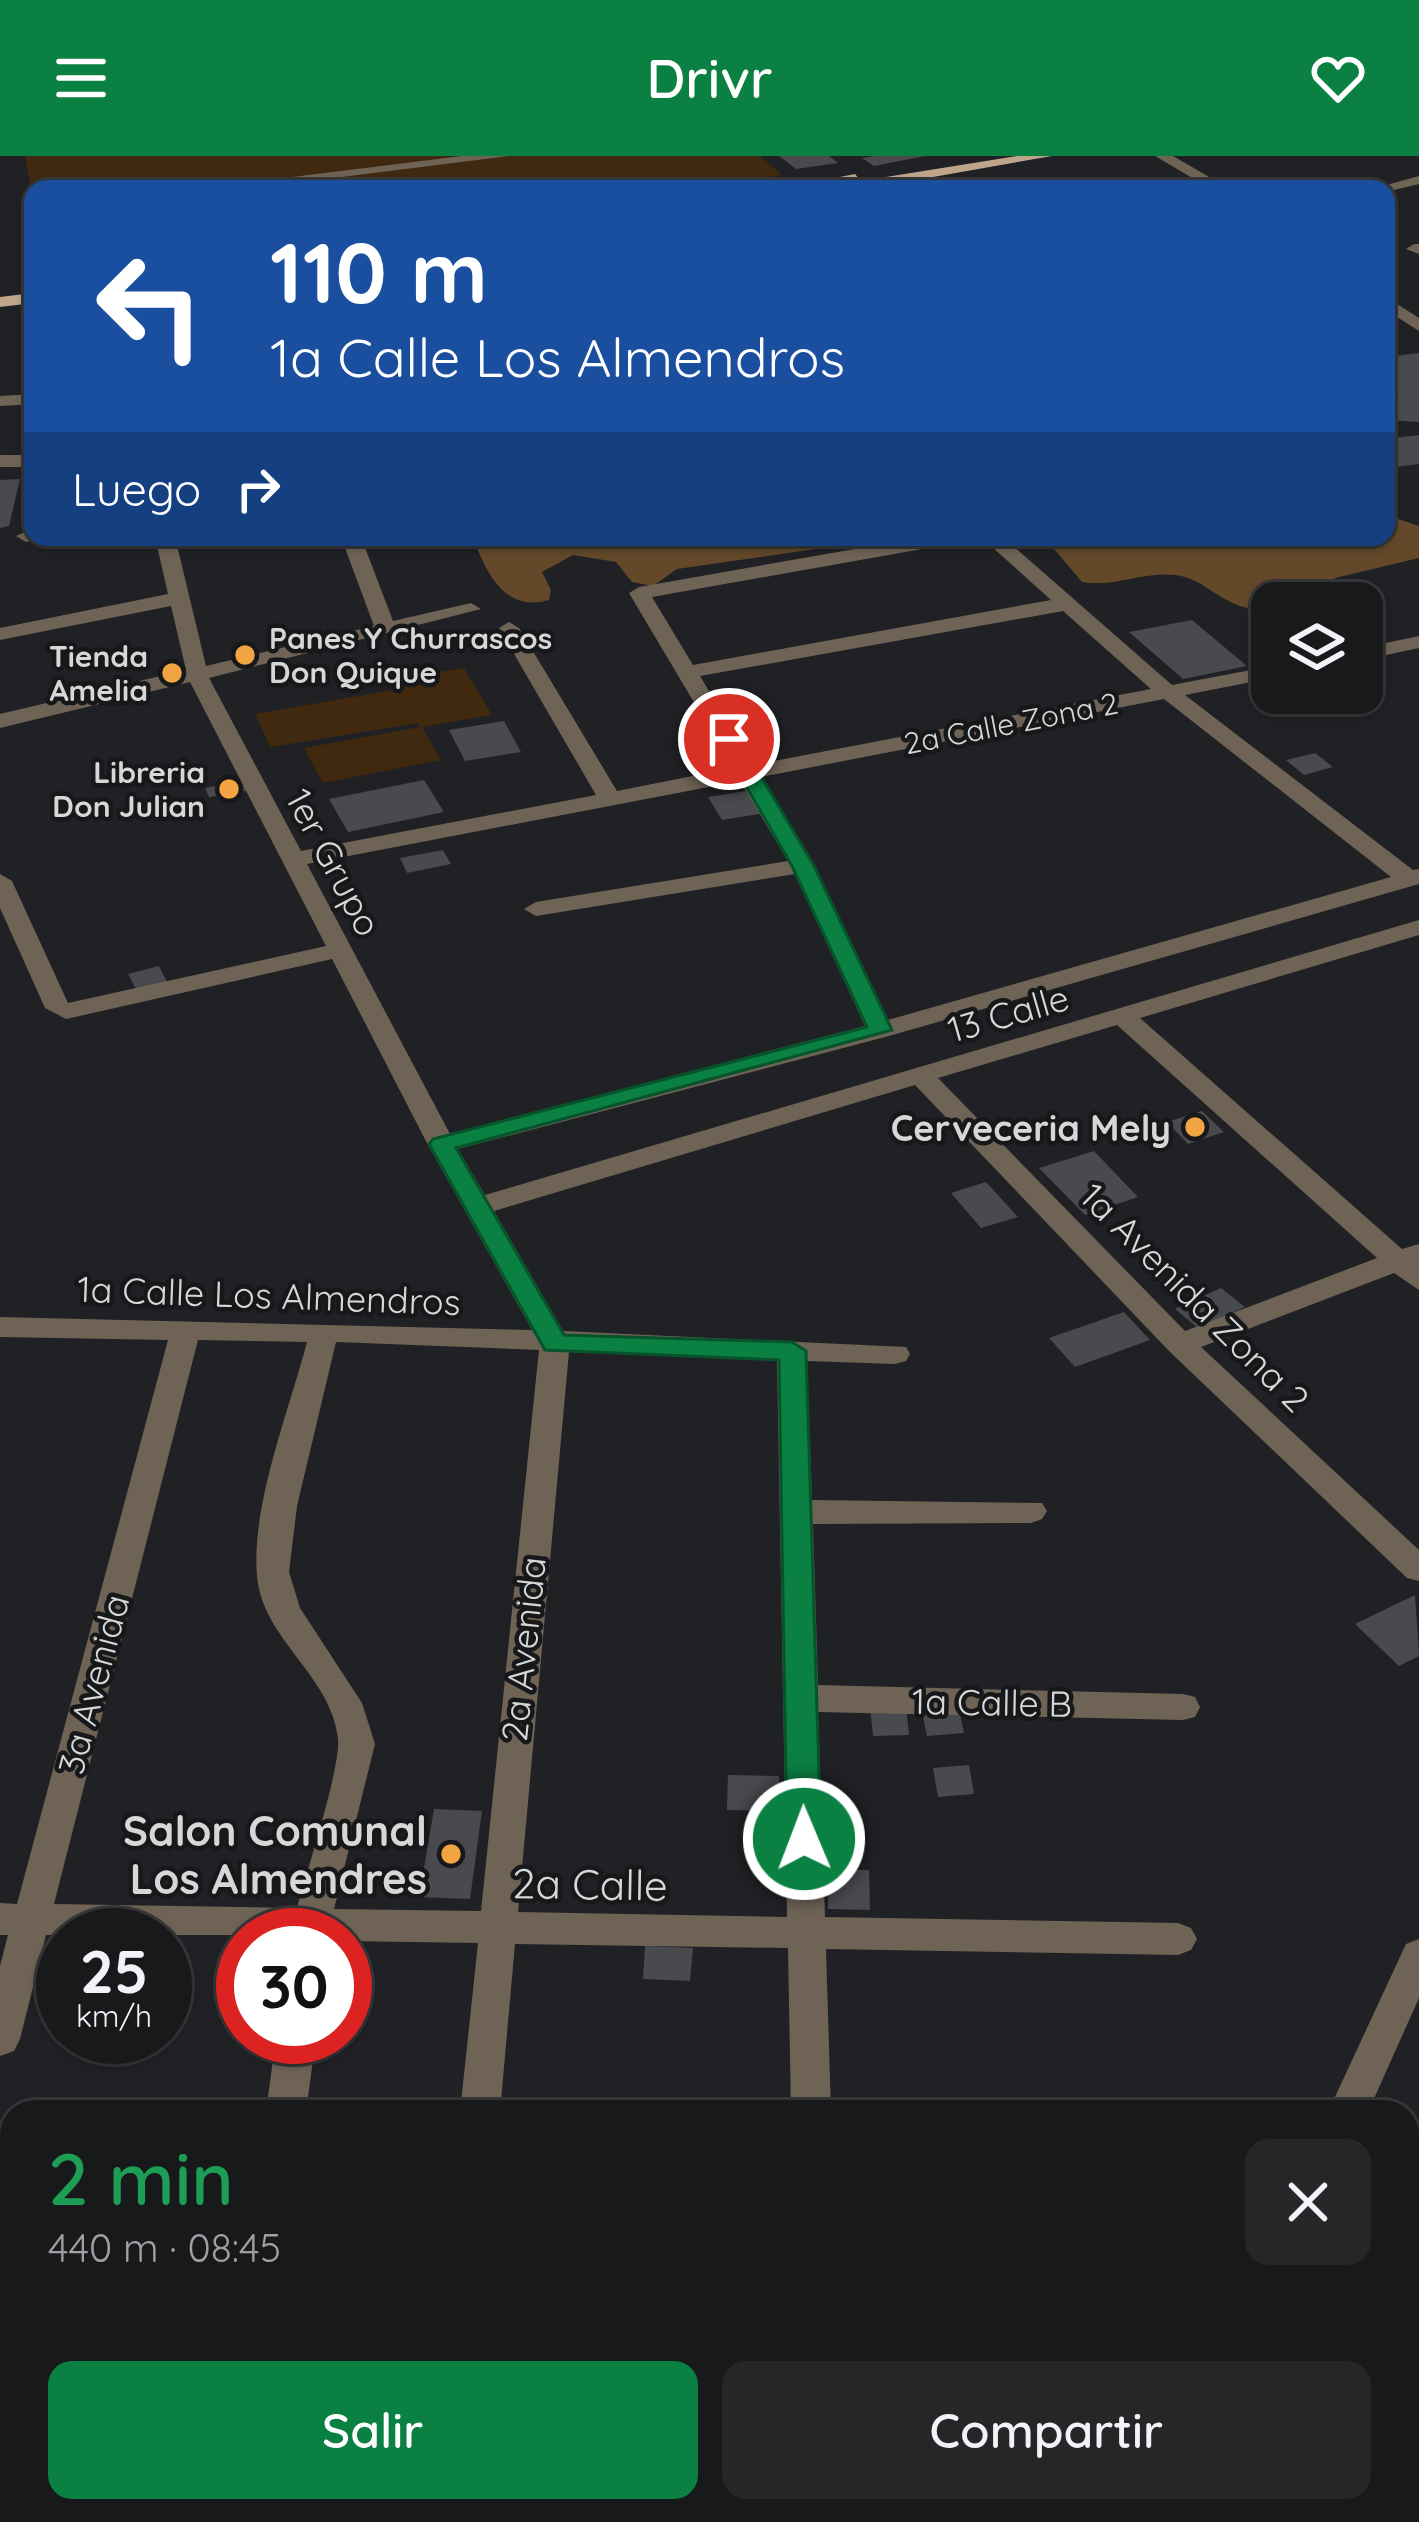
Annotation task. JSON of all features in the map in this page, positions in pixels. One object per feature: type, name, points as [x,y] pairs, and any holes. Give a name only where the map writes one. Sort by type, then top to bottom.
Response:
[{"type":"main road","points":[[843,180],[991,156]]},
{"type":"main road","points":[[893,180],[1045,156]]},
{"type":"street","points":[[285,180],[502,156]]},
{"type":"street","points":[[1162,156],[1206,180]]},
{"type":"street","name":"1er Grupo","points":[[167,546],[198,677],[291,860],[479,1206]]},
{"type":"street","points":[[354,546],[386,629]]},
{"type":"street","points":[[880,1030],[803,866],[639,596],[706,579],[902,546]]},
{"type":"street","points":[[1001,546],[1169,693],[1414,878]]},
{"type":"street","points":[[0,634],[178,598]]},
{"type":"street","points":[[688,673],[1066,604]]},
{"type":"street","points":[[0,722],[471,609]]},
{"type":"street","points":[[509,628],[610,799]]},
{"type":"street","points":[[1383,650],[1419,642]]},
{"type":"street","name":"2a Calle Zona 2","points":[[291,860],[1251,676]]},
{"type":"street","points":[[536,909],[803,866]]},
{"type":"street","points":[[442,1144],[880,1030],[1414,878]]},
{"type":"street","points":[[0,881],[58,1008],[66,1011],[339,950]]},
{"type":"street","name":"13 Calle","points":[[479,1206],[1419,928]]},
{"type":"street","points":[[1123,1017],[1412,1265]]},
{"type":"street","name":"1a Avenida Zona 2","points":[[921,1076],[1180,1343],[1419,1568]]},
{"type":"street","points":[[479,1206],[555,1344]]},
{"type":"street","points":[[1180,1343],[1412,1265]]},
{"type":"street","name":"1a Calle Los Almendros","points":[[0,1327],[324,1332],[895,1354]]},
{"type":"street","name":"3a Avenida","points":[[0,2039],[16,1919],[186,1330]]},
{"type":"street","points":[[315,1908],[357,1744],[354,1713],[297,1635],[269,1571],[324,1332]]},
{"type":"street","name":"2a Avenida","points":[[481,2100],[494,1927],[555,1344]]},
{"type":"street","points":[[792,1351],[811,2100]]},
{"type":"street","points":[[796,1512],[1030,1511]]},
{"type":"street","name":"1a Calle B","points":[[801,1698],[1183,1707]]},
{"type":"street","name":"2a Calle","points":[[16,1919],[216,1926]]},
{"type":"street","name":"2a Calle","points":[[372,1928],[1178,1939]]},
{"type":"street","points":[[1353,2100],[1419,1955]]},
{"type":"street","points":[[288,2100],[292,2064]]},
{"type":"shaded area","points":[[25,156],[760,156],[782,175],[750,180],[29,180]]},
{"type":"shaded area","points":[[1395,518],[1419,526],[1419,558],[1335,578],[1334,582],[1251,582],[1251,608],[1175,575],[1082,582],[1052,546],[1395,546]]},
{"type":"shaded area","points":[[477,546],[837,546],[677,569],[653,586],[632,582],[616,562],[573,555],[542,572],[551,590],[549,600],[534,603],[509,595],[484,564]]},
{"type":"shaded area","points":[[464,668],[492,715],[422,727],[441,760],[323,783],[304,748],[420,727],[419,723],[270,747],[255,714],[399,689],[395,679]]},
{"type":"building","points":[[779,156],[829,156],[838,163],[796,169]]},
{"type":"building","points":[[875,156],[925,156],[874,166],[862,158]]},
{"type":"building","points":[[1419,353],[1419,422],[1395,421],[1395,399],[1399,399],[1395,396],[1395,356]]},
{"type":"building","points":[[1419,435],[1419,464],[1395,467],[1395,438]]},
{"type":"building","points":[[20,479],[9,526],[0,528],[0,480]]},
{"type":"building","points":[[1192,620],[1247,666],[1183,679],[1129,632]]},
{"type":"building","points":[[504,721],[521,752],[465,761],[449,730]]},
{"type":"building","points":[[1315,753],[1333,767],[1304,775],[1286,760]]},
{"type":"building","name":"Libreria Don Julian","points":[[248,780],[252,790],[209,797],[205,788]]},
{"type":"building","points":[[424,780],[444,812],[348,832],[329,799]]},
{"type":"building","points":[[752,790],[766,813],[722,820],[708,797]]},
{"type":"building","points":[[443,850],[451,864],[407,873],[400,858]]},
{"type":"building","points":[[159,966],[168,984],[137,991],[128,974]]},
{"type":"building","name":"Cerveceria Mely","points":[[1202,1111],[1224,1132],[1188,1144],[1167,1122]]},
{"type":"building","points":[[1094,1151],[1138,1197],[1085,1215],[1039,1168]]},
{"type":"building","points":[[986,1182],[1018,1217],[981,1228],[951,1193]]},
{"type":"building","points":[[1221,1288],[1245,1307],[1199,1329],[1175,1309]]},
{"type":"building","points":[[1124,1312],[1150,1340],[1075,1367],[1049,1338]]},
{"type":"building","points":[[1415,1595],[1419,1656],[1399,1666],[1355,1624]]},
{"type":"building","points":[[906,1705],[909,1735],[873,1736],[870,1706]]},
{"type":"building","points":[[959,1709],[964,1733],[927,1736],[922,1712]]},
{"type":"building","points":[[969,1765],[974,1794],[938,1797],[933,1768]]},
{"type":"building","points":[[728,1775],[779,1776],[779,1811],[727,1810]]},
{"type":"building","name":"Salon Comunal Los Almendres","points":[[434,1809],[482,1811],[470,1899],[419,1897]]},
{"type":"building","points":[[828,1870],[869,1870],[870,1910],[828,1909]]},
{"type":"building","points":[[645,1946],[693,1948],[690,1981],[643,1979]]},
{"type":"place","name":"Panes Y Churrascos Don Quique","points":[[245,655]]},
{"type":"place","name":"Tienda Amelia","points":[[172,673]]},
{"type":"place","name":"Libreria Don Julian","points":[[229,789]]},
{"type":"place","name":"Cerveceria Mely","points":[[1195,1127]]},
{"type":"place","name":"Salon Comunal Los Almendres","points":[[451,1854]]},
{"type":"route","points":[[729,739],[803,866],[880,1030],[442,1144],[555,1344],[792,1351],[804,1839]]}]
